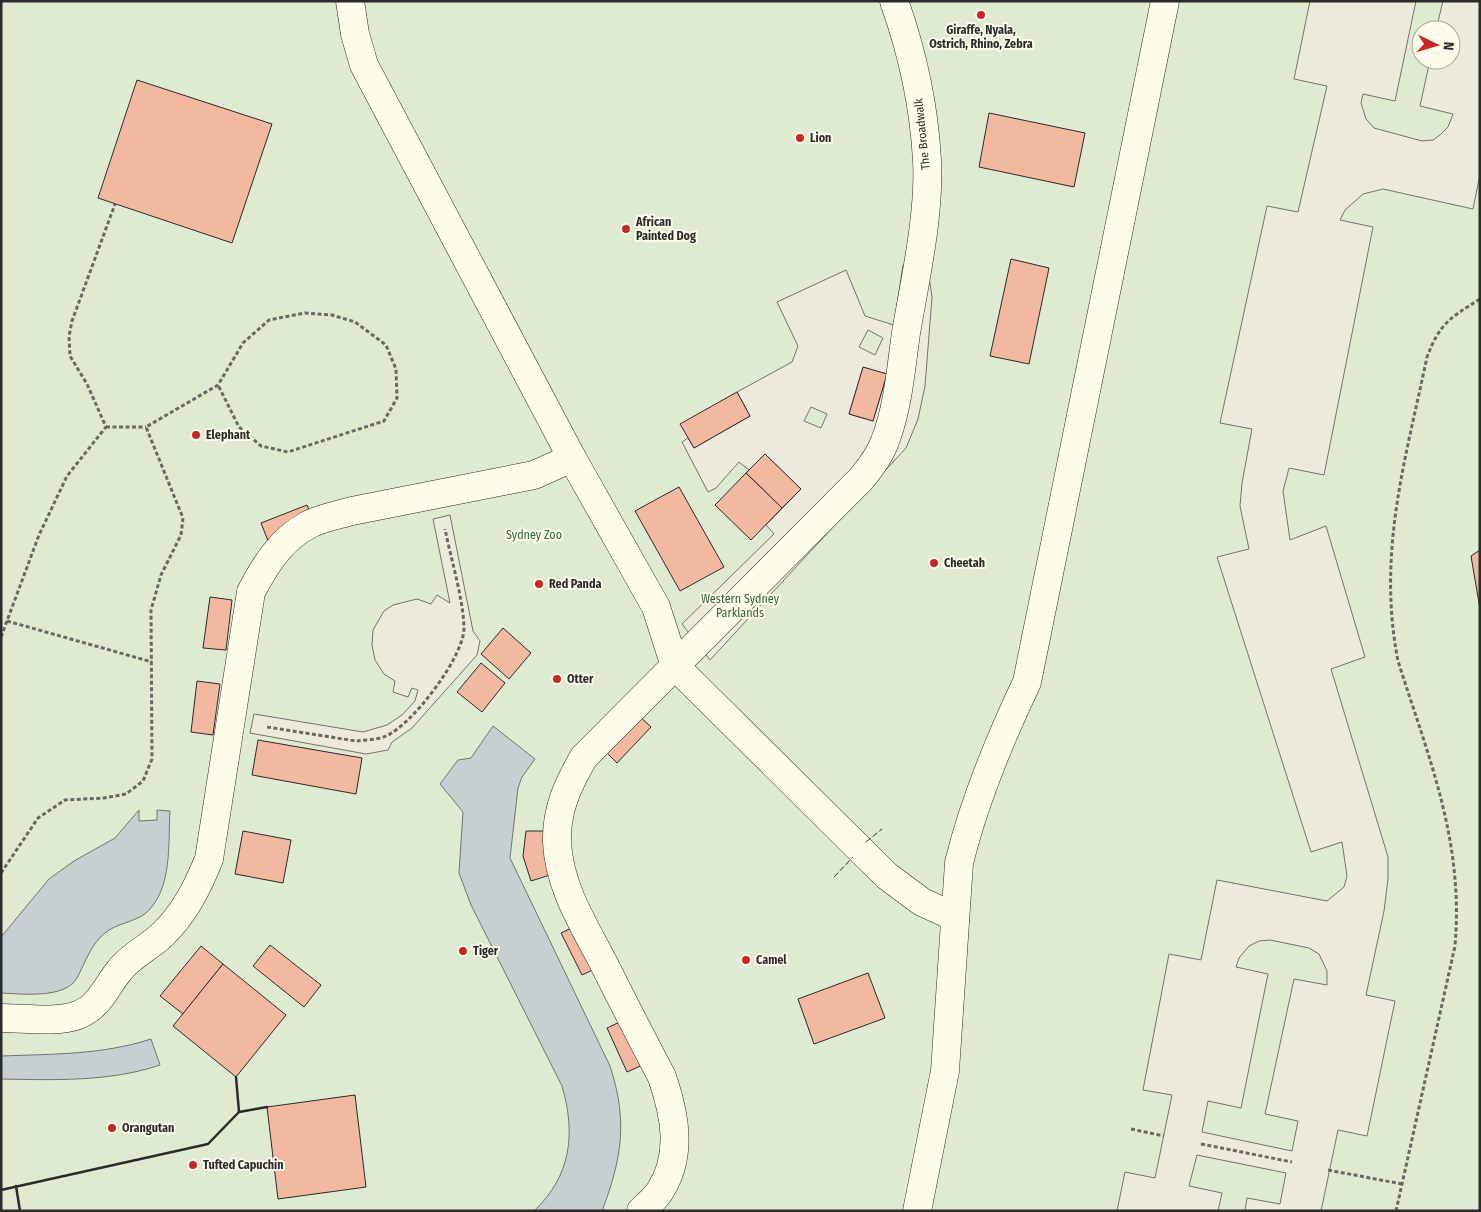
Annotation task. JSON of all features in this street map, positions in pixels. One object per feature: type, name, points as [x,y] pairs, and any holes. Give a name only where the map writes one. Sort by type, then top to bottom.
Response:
[{"type":"street","points":[[350,1],[355,34],[364,65],[572,458],[656,607],[675,666],[887,876],[922,902],[955,917]]},
{"type":"street","name":"The Broadwalk","points":[[641,1211],[659,1192],[671,1167],[676,1134],[672,1105],[662,1077],[574,906],[562,876],[557,842],[559,814],[568,784],[584,757],[861,479],[875,462],[886,440],[897,394],[917,269],[925,207],[928,162],[921,108],[904,29],[894,1]]},
{"type":"street","points":[[917,1211],[945,1071],[959,863],[966,833],[1013,712],[1028,682],[1165,1]]},
{"type":"street","points":[[1,1018],[59,1018],[77,1016],[87,1011],[101,998],[118,971],[132,957],[164,934],[195,894],[209,859],[229,721],[251,592],[265,566],[285,543],[307,526],[352,511],[534,475],[572,458]]},
{"type":"path","points":[[106,427],[87,384],[70,356],[69,336],[72,321],[115,204]]},
{"type":"path","points":[[1396,1211],[1454,946],[1457,916],[1453,848],[1445,809],[1398,661],[1394,639],[1390,593],[1391,541],[1394,513],[1428,357],[1434,340],[1449,319],[1480,299]]},
{"type":"path","points":[[106,427],[146,427],[218,385],[243,343],[269,320],[305,313],[332,315],[355,322],[386,345],[396,369],[398,398],[384,421],[288,452],[261,446],[239,427],[218,385]]},
{"type":"path","points":[[1,637],[39,535],[67,476],[106,427]]},
{"type":"path","points":[[1,873],[38,818],[65,800],[104,798],[126,794],[143,781],[152,759],[151,610],[161,575],[181,536],[183,518],[146,427]]},
{"type":"path","points":[[229,721],[356,741],[385,736],[409,720],[423,705],[460,649],[464,629],[437,494]]},
{"type":"path","points":[[7,621],[152,662]]},
{"type":"path","points":[[1131,1129],[1164,1136]]},
{"type":"path","points":[[1201,1144],[1292,1162]]},
{"type":"path","points":[[1328,1170],[1402,1184]]},
{"type":"green space","name":"Western Sydney Parklands","points":[[1,1],[1480,1],[1480,1211],[1,1211]]},
{"type":"shaded area","points":[[1310,1],[1416,1],[1395,101],[1363,94],[1361,103],[1366,119],[1374,128],[1422,141],[1433,140],[1448,127],[1453,114],[1420,106],[1428,70],[1461,70],[1461,20],[1438,20],[1443,1],[1480,1],[1480,174],[1473,209],[1383,189],[1363,194],[1345,210],[1340,220],[1373,227],[1324,475],[1289,468],[1283,491],[1290,540],[1326,526],[1365,657],[1331,669],[1388,857],[1388,879],[1384,911],[1366,995],[1395,1001],[1367,1136],[1338,1130],[1321,1211],[1245,1211],[1247,1198],[1280,1204],[1286,1173],[1197,1155],[1189,1186],[1222,1193],[1218,1211],[1117,1211],[1125,1172],[1155,1178],[1172,1095],[1143,1090],[1169,954],[1201,960],[1217,880],[1327,901],[1344,887],[1347,876],[1342,842],[1311,852],[1217,557],[1249,549],[1240,506],[1242,483],[1252,429],[1220,423],[1267,206],[1298,212],[1327,86],[1294,79]],"holes":[[[1270,940],[1309,948],[1319,954],[1327,971],[1327,985],[1294,979],[1265,1114],[1298,1121],[1292,1151],[1202,1132],[1208,1101],[1241,1108],[1268,974],[1236,967],[1239,958],[1249,946],[1259,941]]]},
{"type":"shaded area","points":[[903,265],[928,270],[932,297],[925,386],[918,419],[906,448],[710,660],[682,624],[774,534],[766,525],[801,489],[765,454],[749,470],[739,462],[716,488],[708,492],[682,442],[688,438],[694,448],[750,416],[737,392],[792,362],[798,346],[777,302],[846,270],[865,316],[894,325]],"holes":[[[868,330],[883,338],[875,355],[859,347]],[[863,368],[887,374],[873,421],[849,414]],[[811,407],[827,414],[821,428],[804,421]]]},
{"type":"shaded area","points":[[450,515],[473,631],[480,641],[477,655],[412,728],[392,742],[388,750],[366,754],[250,733],[254,714],[363,732],[387,725],[402,715],[415,701],[418,690],[412,688],[408,697],[393,692],[395,681],[384,674],[375,660],[372,645],[373,630],[384,611],[393,605],[417,599],[431,604],[437,595],[450,603],[433,519]]},
{"type":"shaded area","points":[[493,726],[535,759],[522,777],[518,788],[510,858],[610,1066],[616,1086],[621,1122],[620,1139],[614,1174],[602,1211],[534,1211],[546,1198],[563,1169],[569,1137],[566,1104],[562,1086],[471,905],[459,873],[463,812],[440,784],[458,760],[471,758]]},
{"type":"shaded area","points":[[139,810],[139,821],[157,820],[157,810],[170,811],[169,851],[165,878],[155,903],[142,916],[115,927],[100,937],[92,948],[77,978],[71,985],[42,994],[1,993],[1,937],[49,879],[74,861],[115,838]]},
{"type":"shaded area","points":[[151,1039],[160,1065],[141,1071],[82,1079],[1,1079],[1,1056],[95,1051]]},
{"type":"building","points":[[137,80],[272,124],[232,243],[98,198]]},
{"type":"building","points":[[989,113],[1085,133],[1074,187],[979,167]]},
{"type":"building","points":[[1011,259],[1049,268],[1029,364],[990,356]]},
{"type":"building","points":[[863,367],[887,374],[873,421],[849,414]]},
{"type":"building","points":[[737,392],[750,416],[694,448],[680,424]]},
{"type":"building","points":[[765,454],[801,489],[782,508],[746,473]]},
{"type":"building","points":[[746,473],[782,508],[751,540],[715,505]]},
{"type":"building","points":[[679,487],[724,567],[680,591],[635,511]]},
{"type":"building","points":[[307,505],[316,528],[270,546],[261,523]]},
{"type":"building","points":[[1480,550],[1480,609],[1471,556]]},
{"type":"building","points":[[210,597],[232,600],[226,650],[203,648]]},
{"type":"building","points":[[503,628],[531,653],[509,679],[481,654]]},
{"type":"building","points":[[481,663],[505,683],[482,712],[457,692]]},
{"type":"building","points":[[197,681],[220,684],[213,735],[191,732]]},
{"type":"building","points":[[634,711],[651,727],[617,763],[601,747]]},
{"type":"building","points":[[258,740],[362,758],[356,794],[252,775]]},
{"type":"building","points":[[243,831],[291,840],[283,883],[235,874]]},
{"type":"building","points":[[526,831],[545,831],[550,875],[531,881],[523,856]]},
{"type":"building","points":[[580,924],[601,966],[582,975],[561,933]]},
{"type":"building","points":[[270,945],[321,985],[304,1007],[253,966]]},
{"type":"building","points":[[201,946],[223,964],[183,1014],[160,996]]},
{"type":"building","points":[[223,964],[286,1015],[236,1077],[173,1026]]},
{"type":"building","points":[[868,973],[885,1018],[814,1044],[798,999]]},
{"type":"building","points":[[626,1019],[647,1063],[627,1072],[607,1028]]},
{"type":"building","points":[[355,1095],[366,1187],[278,1199],[267,1107]]},
{"type":"fence","points":[[866,842],[882,829]]},
{"type":"fence","points":[[834,877],[853,857]]},
{"type":"wall","points":[[236,1077],[239,1112],[267,1107]]},
{"type":"wall","points":[[1,1190],[208,1144],[239,1112]]},
{"type":"wall","points":[[16,1186],[20,1211]]},
{"type":"place","name":"Giraffe, Nyala, Ostrich, Rhino, Zebra","points":[[981,15]]},
{"type":"place","name":"Lion","points":[[800,138]]},
{"type":"place","name":"African Painted Dog","points":[[626,229]]},
{"type":"place","name":"Elephant","points":[[196,435]]},
{"type":"place","name":"Cheetah","points":[[934,563]]},
{"type":"place","name":"Red Panda","points":[[539,584]]},
{"type":"place","name":"Otter","points":[[557,679]]},
{"type":"place","name":"Tiger","points":[[463,951]]},
{"type":"place","name":"Camel","points":[[746,960]]},
{"type":"place","name":"Orangutan","points":[[112,1128]]},
{"type":"place","name":"Tufted Capuchin","points":[[193,1165]]},
{"type":"park label","name":"Sydney Zoo","points":[[534,535]]}]
